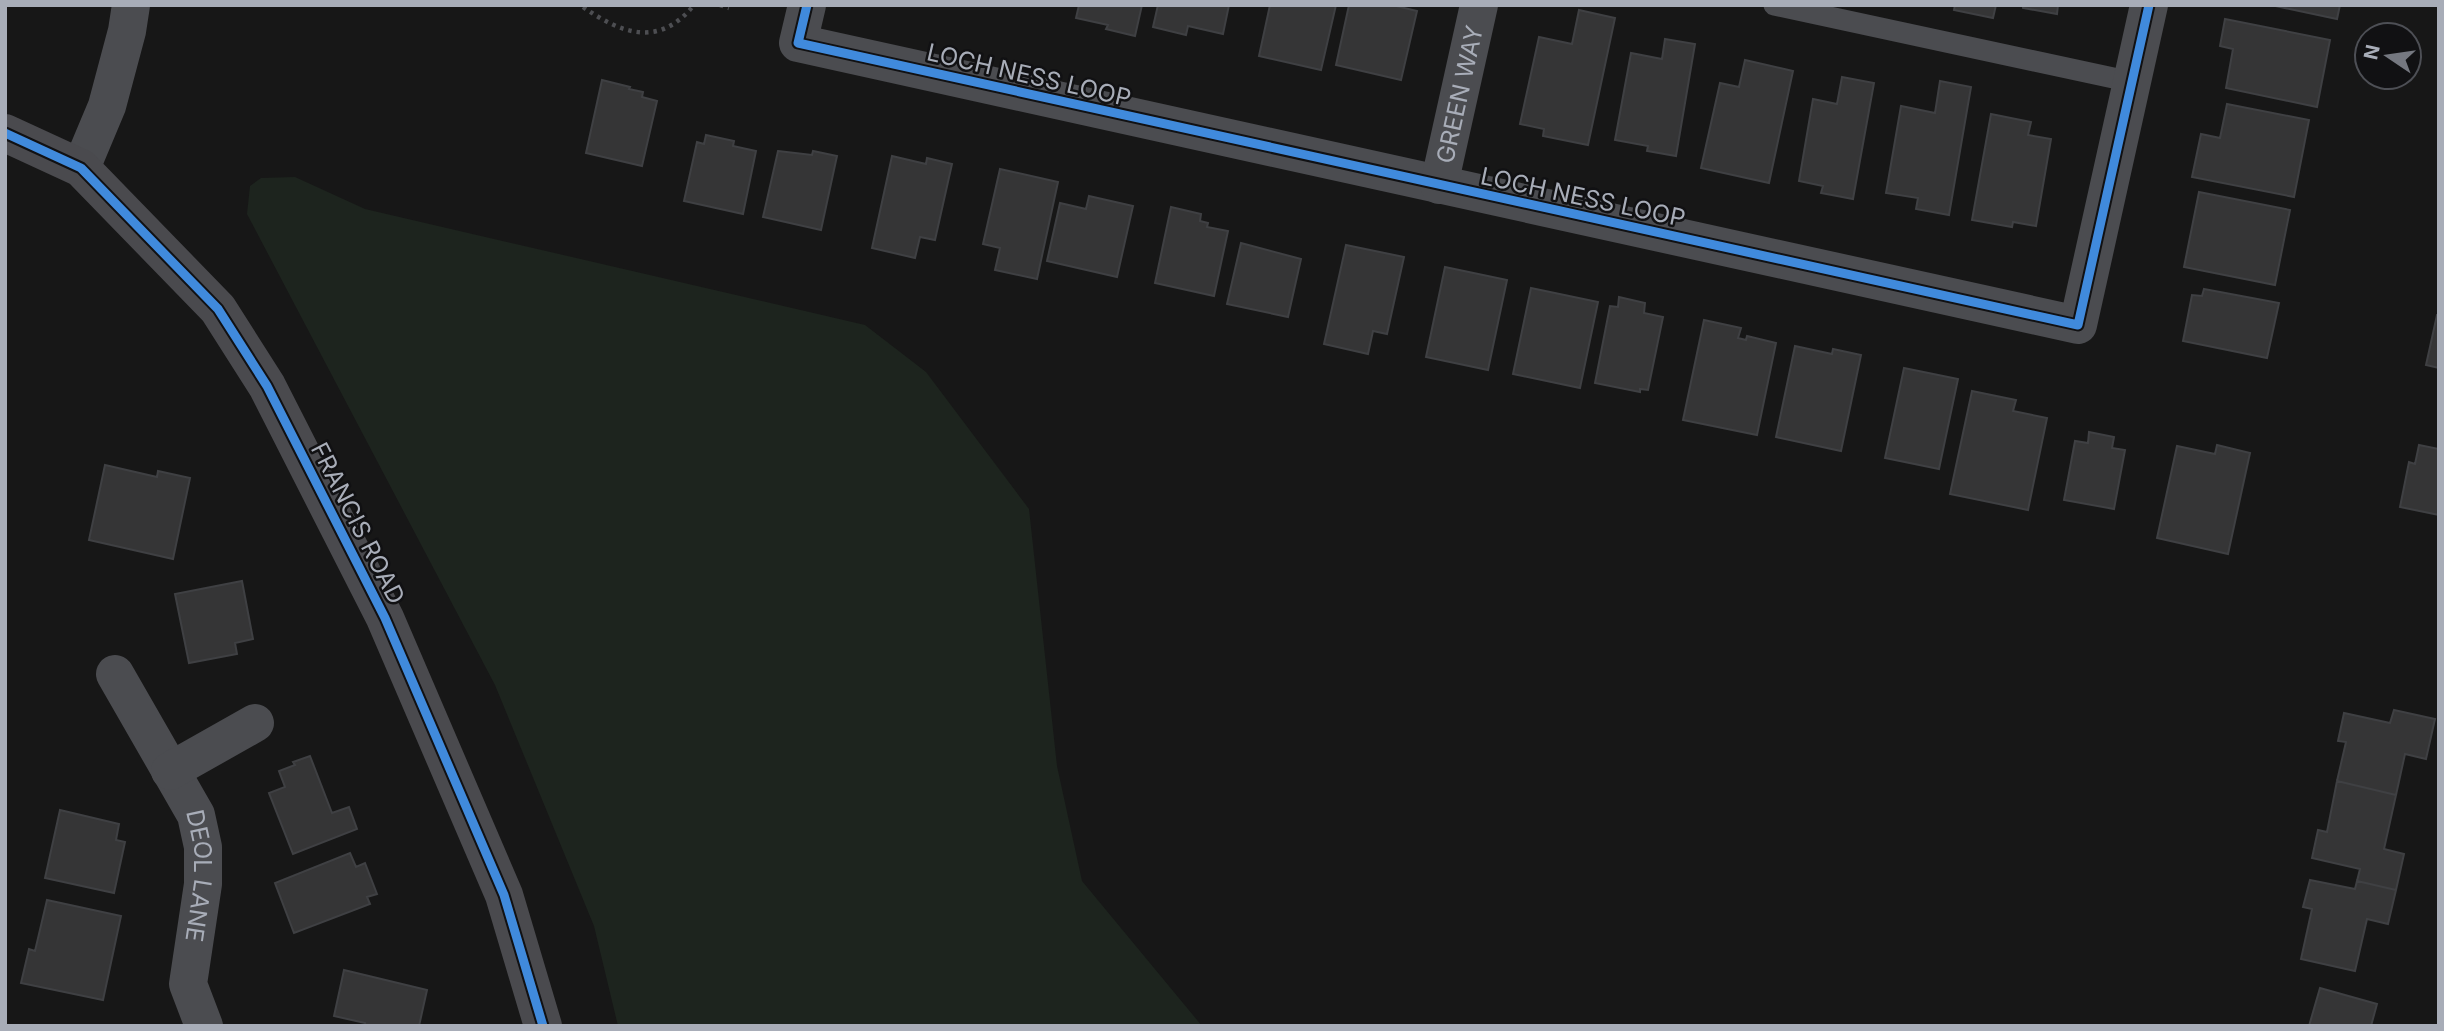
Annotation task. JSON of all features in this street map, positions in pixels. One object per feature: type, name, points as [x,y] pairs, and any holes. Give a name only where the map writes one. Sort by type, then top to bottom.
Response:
[{"type":"street","points":[[81,168],[107,106],[131,5]]},
{"type":"street","name":"LOCH NESS LOOP","points":[[807,5],[798,43],[2078,325],[2149,5]]},
{"type":"street","name":"GREEN WAY","points":[[1439,185],[1479,5]]},
{"type":"street","name":"FRANCIS ROAD","points":[[5,133],[81,168],[218,309],[267,386],[385,618],[504,895],[543,1026]]},
{"type":"street","name":"DEOL LANE","points":[[115,674],[196,815],[203,848],[203,884],[188,985],[204,1026]]},
{"type":"street","points":[[170,771],[255,723]]},
{"type":"lane","points":[[1774,5],[2132,82]]},
{"type":"path","points":[[583,7],[607,24],[634,33],[655,32],[673,25],[694,5]]},
{"type":"path","points":[[720,5],[730,8]]},
{"type":"shaded area","points":[[295,177],[365,209],[865,325],[926,372],[1029,509],[1057,766],[1082,881],[1202,1026],[618,1026],[594,926],[495,685],[247,214],[250,186],[261,178]]},
{"type":"building","points":[[1079,5],[1142,5],[1135,36],[1106,29],[1108,25],[1076,18]]},
{"type":"building","points":[[1158,5],[1229,5],[1223,34],[1188,26],[1186,35],[1153,27]]},
{"type":"building","points":[[1270,5],[1336,5],[1321,70],[1259,56]]},
{"type":"building","points":[[1349,5],[1392,5],[1417,11],[1401,80],[1336,65]]},
{"type":"building","points":[[1955,5],[1996,5],[1993,18],[1954,10]]},
{"type":"building","points":[[2023,5],[2058,5],[2057,14],[2023,8]]},
{"type":"building","points":[[2271,5],[2340,5],[2337,19]]},
{"type":"building","points":[[1579,10],[1615,18],[1588,145],[1543,136],[1544,129],[1520,124],[1539,37],[1572,44]]},
{"type":"building","points":[[2225,19],[2330,40],[2317,107],[2226,88],[2233,49],[2220,46]]},
{"type":"building","points":[[1665,39],[1695,44],[1676,156],[1647,151],[1648,146],[1615,140],[1631,53],[1662,59]]},
{"type":"building","points":[[1745,60],[1793,71],[1769,183],[1701,168],[1720,83],[1739,87]]},
{"type":"building","points":[[1842,77],[1874,83],[1853,199],[1821,193],[1823,186],[1799,181],[1813,99],[1837,104]]},
{"type":"building","points":[[602,80],[630,87],[629,89],[643,92],[642,97],[657,101],[642,166],[586,153]]},
{"type":"building","points":[[1940,81],[1971,87],[1949,215],[1916,209],[1918,198],[1886,193],[1901,106],[1935,113]]},
{"type":"building","points":[[2227,104],[2309,120],[2294,197],[2192,177],[2201,134],[2220,138]]},
{"type":"building","points":[[1991,114],[2031,122],[2028,135],[2051,139],[2036,226],[2013,222],[2012,227],[1972,220]]},
{"type":"building","points":[[706,135],[734,141],[733,146],[756,151],[743,214],[684,201],[697,142],[704,144]]},
{"type":"building","points":[[778,151],[812,155],[813,151],[837,156],[821,230],[763,217]]},
{"type":"building","points":[[892,156],[926,164],[927,158],[952,164],[935,240],[920,237],[915,258],[872,248]]},
{"type":"building","points":[[1000,169],[1058,182],[1037,279],[995,270],[1000,248],[983,244]]},
{"type":"building","points":[[2199,192],[2290,210],[2275,285],[2184,267]]},
{"type":"building","points":[[1089,196],[1133,206],[1117,277],[1047,261],[1060,203],[1086,209]]},
{"type":"building","points":[[1171,207],[1201,214],[1200,221],[1208,223],[1207,227],[1228,231],[1214,296],[1155,283]]},
{"type":"building","points":[[1241,243],[1301,259],[1288,317],[1227,304]]},
{"type":"building","points":[[1346,245],[1404,257],[1387,334],[1373,331],[1368,354],[1324,344]]},
{"type":"building","points":[[1445,267],[1507,280],[1488,370],[1426,357]]},
{"type":"building","points":[[1531,288],[1598,302],[1580,388],[1513,374]]},
{"type":"building","points":[[2204,289],[2279,303],[2267,358],[2183,341],[2192,295],[2202,296]]},
{"type":"building","points":[[1619,297],[1645,303],[1644,313],[1663,317],[1648,390],[1640,389],[1640,392],[1595,383],[1610,306],[1618,307]]},
{"type":"building","points":[[2439,315],[2439,368],[2426,365]]},
{"type":"building","points":[[1704,320],[1741,328],[1738,338],[1746,340],[1747,336],[1776,343],[1757,435],[1683,420]]},
{"type":"building","points":[[1795,346],[1832,354],[1833,349],[1861,355],[1841,451],[1776,437]]},
{"type":"building","points":[[1904,368],[1958,379],[1939,469],[1885,458]]},
{"type":"building","points":[[1972,391],[2016,400],[2013,411],[2047,418],[2028,510],[1950,494]]},
{"type":"building","points":[[2089,432],[2114,437],[2112,448],[2125,450],[2114,509],[2064,500],[2075,441],[2088,443]]},
{"type":"building","points":[[2217,445],[2250,453],[2228,554],[2157,538],[2177,446],[2215,454]]},
{"type":"building","points":[[2419,445],[2439,449],[2439,515],[2400,507],[2409,462],[2415,464]]},
{"type":"building","points":[[105,465],[157,477],[158,471],[190,478],[173,559],[89,540]]},
{"type":"building","points":[[242,581],[253,639],[235,643],[237,654],[189,663],[175,594]]},
{"type":"building","points":[[2394,710],[2435,719],[2426,759],[2405,754],[2396,795],[2337,781],[2346,742],[2338,741],[2344,713],[2390,723]]},
{"type":"building","points":[[310,756],[332,813],[349,807],[357,829],[293,854],[269,793],[285,787],[279,771]]},
{"type":"building","points":[[2337,781],[2396,795],[2384,849],[2404,854],[2396,890],[2357,881],[2360,869],[2312,858],[2318,830],[2327,832]]},
{"type":"building","points":[[60,810],[119,824],[116,840],[125,842],[114,893],[45,878]]},
{"type":"building","points":[[350,853],[356,867],[365,863],[377,894],[367,897],[370,904],[294,933],[275,883]]},
{"type":"building","points":[[2310,880],[2355,889],[2357,881],[2396,890],[2388,924],[2367,919],[2355,971],[2301,959],[2312,909],[2303,907]]},
{"type":"building","points":[[47,900],[121,916],[103,1000],[21,983],[29,949],[35,951]]},
{"type":"building","points":[[344,970],[427,990],[419,1026],[364,1026],[365,1023],[334,1016]]},
{"type":"building","points":[[2320,988],[2377,1004],[2371,1026],[2309,1026]]},
{"type":"cycle path","points":[[807,5],[798,43],[2078,325],[2149,5]]},
{"type":"cycle path","points":[[5,133],[81,168],[218,309],[267,386],[385,618],[504,895],[543,1026]]}]
